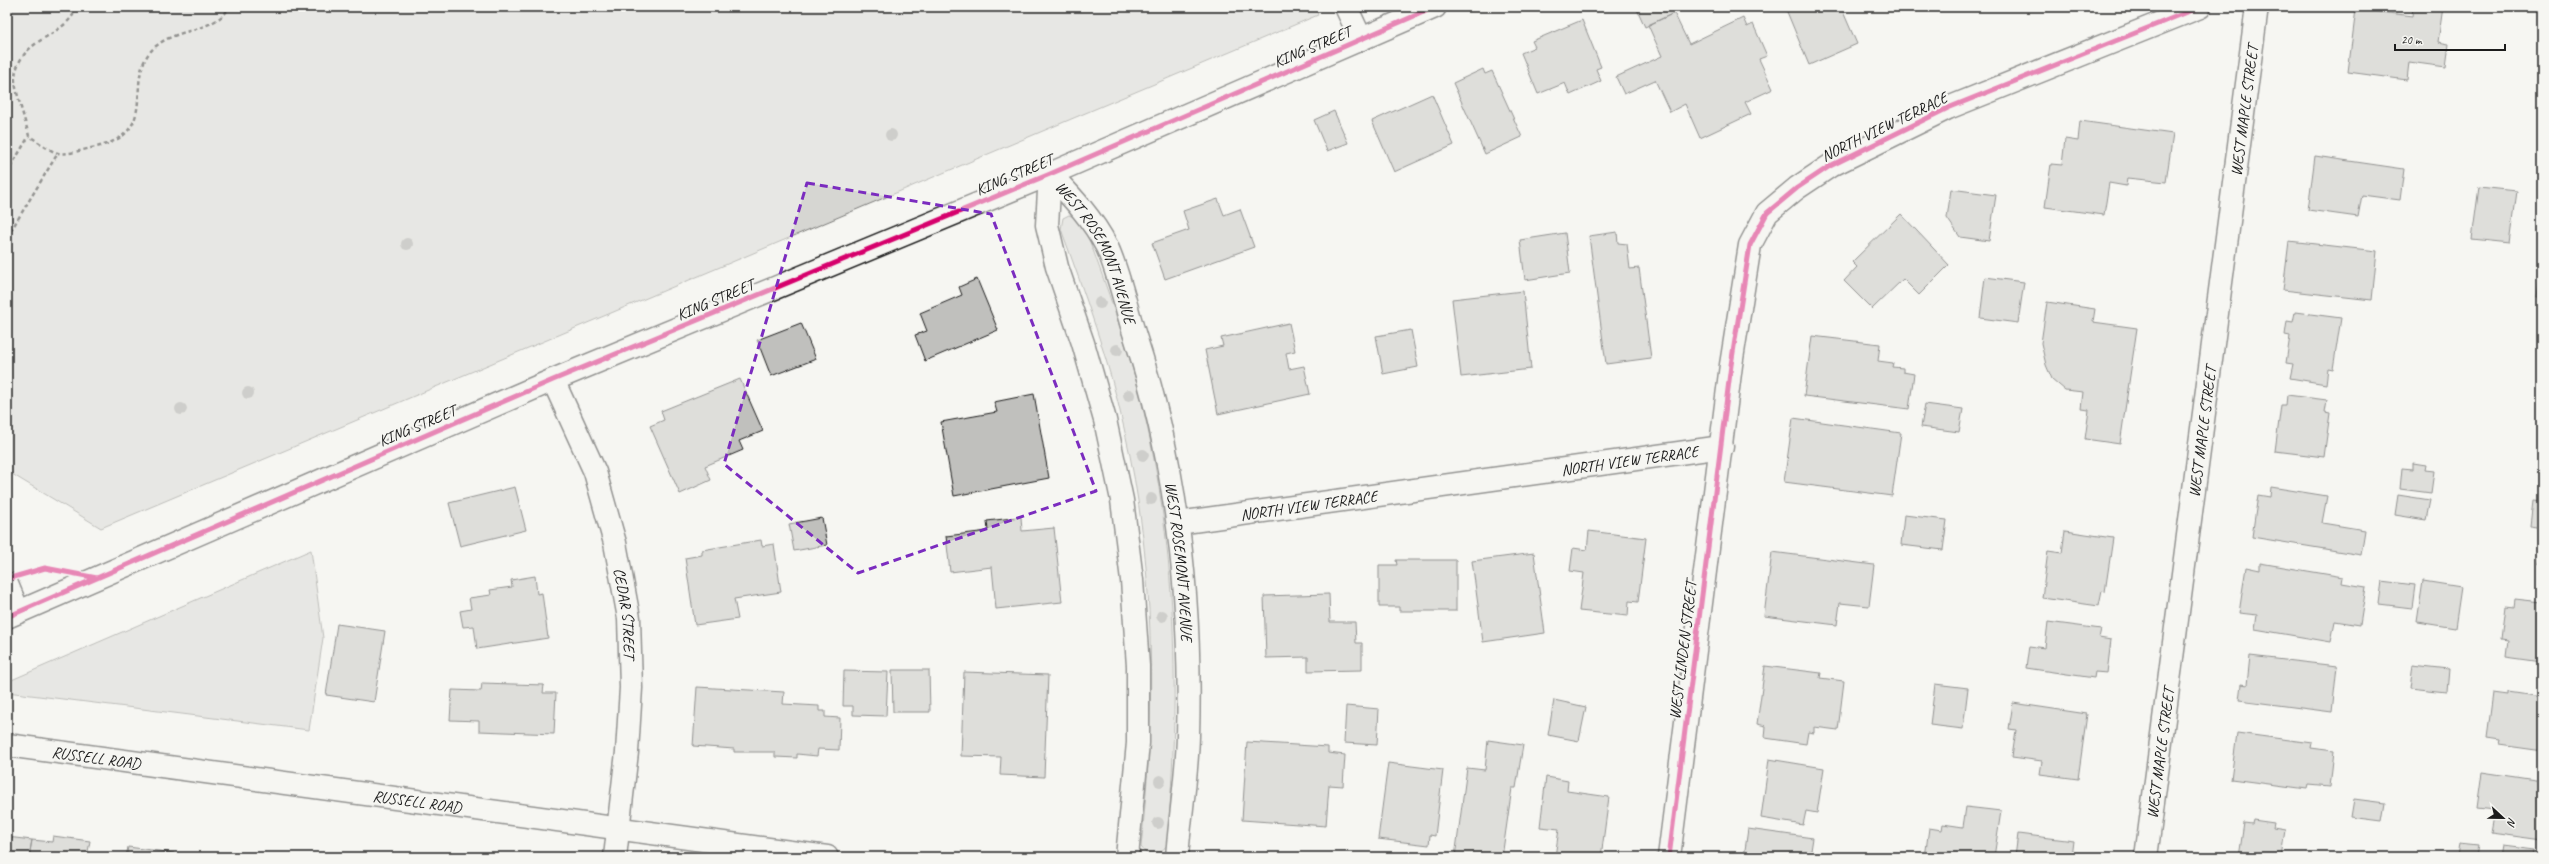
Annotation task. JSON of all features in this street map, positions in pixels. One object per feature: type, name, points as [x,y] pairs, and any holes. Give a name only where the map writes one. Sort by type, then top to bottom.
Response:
[{"type":"street","points":[[1346,7],[1360,39]]},
{"type":"street","name":"KING STREET","points":[[13,615],[553,380],[1050,174],[1435,7]]},
{"type":"street","name":"NORTH VIEW TERRACE","points":[[1178,523],[1722,447],[1731,365],[1750,244],[1767,213],[1797,188],[1830,166],[1948,108],[2200,7]]},
{"type":"street","name":"WEST MAPLE STREET","points":[[2146,857],[2257,7]]},
{"type":"street","name":"WEST ROSEMONT AVENUE","points":[[1050,174],[1083,208],[1107,248],[1145,366],[1166,454],[1178,523],[1188,638],[1188,730],[1176,857]]},
{"type":"street","name":"WEST ROSEMONT AVENUE","points":[[1050,174],[1047,225],[1057,267],[1083,343],[1105,420],[1122,500],[1132,580],[1138,666],[1138,743],[1126,857]]},
{"type":"street","name":"CEDAR STREET","points":[[553,380],[595,472],[615,543],[630,618],[631,688],[628,752],[615,857]]},
{"type":"street","name":"WEST LINDEN STREET","points":[[1669,857],[1722,447]]},
{"type":"street","name":"RUSSELL ROAD","points":[[7,745],[618,830],[827,857]]},
{"type":"lane","points":[[7,583],[13,615]]},
{"type":"path","points":[[7,173],[29,136],[14,76],[25,53],[37,41],[65,25],[77,7]]},
{"type":"path","points":[[29,136],[58,153],[103,146],[127,132],[136,118],[140,102],[140,76],[144,60],[156,46],[179,34],[211,24],[218,20],[230,7]]},
{"type":"path","points":[[7,237],[58,153]]},
{"type":"highlighted area","points":[[807,183],[991,214],[1096,491],[858,573],[724,464]]},
{"type":"shaded area","points":[[7,7],[1315,7],[1318,15],[101,528],[7,471]]},
{"type":"shaded area","points":[[1069,215],[1082,221],[1103,276],[1133,370],[1148,428],[1159,487],[1167,546],[1172,606],[1174,666],[1174,726],[1167,845],[1161,852],[1146,853],[1141,847],[1146,795],[1151,690],[1147,584],[1135,479],[1111,378],[1096,328],[1061,229],[1063,218]]},
{"type":"shaded area","points":[[311,550],[323,638],[309,730],[7,692],[7,682]]},
{"type":"building","points":[[1636,7],[1687,7],[1645,27]]},
{"type":"building","points":[[1785,7],[1841,7],[1857,44],[1809,65]]},
{"type":"building","points":[[2413,7],[2443,7],[2438,42],[2449,44],[2446,67],[2409,62],[2407,80],[2348,72],[2356,9],[2412,16]]},
{"type":"building","points":[[1674,13],[1689,44],[1743,18],[1747,27],[1753,24],[1767,56],[1759,59],[1773,89],[1745,102],[1751,114],[1700,138],[1685,104],[1670,112],[1655,80],[1624,94],[1616,77],[1662,56],[1648,25]]},
{"type":"building","points":[[1582,20],[1601,67],[1596,69],[1601,81],[1570,95],[1565,83],[1538,94],[1521,53],[1535,47],[1532,41]]},
{"type":"building","points":[[1483,69],[1485,74],[1492,71],[1522,137],[1485,154],[1453,83]]},
{"type":"building","points":[[1432,94],[1454,145],[1394,172],[1372,121]]},
{"type":"building","points":[[1334,111],[1348,143],[1327,151],[1314,120]]},
{"type":"building","points":[[2080,121],[2173,134],[2166,182],[2127,178],[2126,186],[2109,183],[2104,215],[2045,207],[2051,164],[2062,165],[2065,139],[2078,141]]},
{"type":"building","points":[[2315,156],[2404,169],[2400,200],[2362,195],[2358,217],[2308,210]]},
{"type":"building","points":[[2479,187],[2517,191],[2510,243],[2472,239]]},
{"type":"building","points":[[1951,189],[1996,195],[1989,241],[1960,237],[1947,218]]},
{"type":"building","points":[[1218,199],[1224,215],[1240,209],[1254,247],[1165,279],[1152,243],[1189,230],[1183,211]]},
{"type":"building","points":[[1901,214],[1949,265],[1919,295],[1903,279],[1872,309],[1844,281],[1857,267],[1852,262]]},
{"type":"building","points":[[1617,232],[1618,243],[1627,244],[1630,269],[1639,268],[1651,358],[1606,364],[1589,236]]},
{"type":"building","points":[[1565,233],[1570,273],[1525,280],[1520,240]]},
{"type":"building","points":[[2289,241],[2377,251],[2372,300],[2283,290]]},
{"type":"building","points":[[2542,260],[2542,298],[2537,298]]},
{"type":"building","points":[[1985,277],[2024,282],[2018,323],[1980,318]]},
{"type":"building","points":[[977,279],[998,330],[925,361],[915,335],[927,331],[920,313],[962,295],[959,287]]},
{"type":"building","points":[[1523,291],[1531,369],[1461,377],[1452,299]]},
{"type":"building","points":[[2047,302],[2095,309],[2093,322],[2137,328],[2120,444],[2085,439],[2089,410],[2081,409],[2083,392],[2065,390],[2052,379],[2046,365],[2041,343]]},
{"type":"building","points":[[2295,312],[2341,318],[2333,369],[2328,368],[2326,384],[2290,378],[2293,364],[2286,363],[2290,336],[2285,335],[2287,321],[2293,322]]},
{"type":"building","points":[[801,323],[816,359],[771,376],[757,340]]},
{"type":"building","points":[[1289,323],[1295,351],[1286,353],[1289,369],[1304,366],[1310,394],[1218,414],[1205,350],[1223,346],[1221,338]]},
{"type":"building","points":[[1411,330],[1418,367],[1383,374],[1376,336]]},
{"type":"building","points":[[1812,336],[1880,344],[1878,361],[1893,363],[1892,367],[1903,368],[1903,372],[1914,374],[1909,409],[1804,396]]},
{"type":"building","points":[[740,379],[763,431],[739,441],[743,450],[705,466],[711,480],[680,494],[650,426],[664,420],[661,411]]},
{"type":"building","points":[[1034,394],[1049,478],[954,496],[941,422],[997,412],[994,402]]},
{"type":"building","points":[[2287,395],[2327,400],[2325,412],[2330,413],[2324,457],[2275,451],[2281,405],[2286,405]]},
{"type":"building","points":[[1925,404],[1963,409],[1959,432],[1921,427]]},
{"type":"building","points":[[1793,418],[1901,433],[1892,496],[1784,482]]},
{"type":"building","points":[[2413,463],[2426,465],[2425,470],[2434,471],[2431,493],[2400,489],[2402,468],[2413,469]]},
{"type":"building","points":[[515,487],[526,530],[460,546],[449,503]]},
{"type":"building","points":[[2271,487],[2327,496],[2322,523],[2365,530],[2361,555],[2252,537],[2258,495],[2270,497]]},
{"type":"building","points":[[2398,495],[2430,500],[2426,520],[2395,515]]},
{"type":"building","points":[[2533,500],[2542,501],[2542,528],[2530,526]]},
{"type":"building","points":[[1904,515],[1947,520],[1943,550],[1901,545]]},
{"type":"building","points":[[1021,517],[1022,531],[1054,528],[1062,602],[996,609],[992,567],[950,572],[946,536],[988,531],[987,521]]},
{"type":"building","points":[[822,518],[827,545],[794,551],[789,524]]},
{"type":"building","points":[[1589,531],[1646,538],[1638,602],[1629,601],[1628,616],[1579,611],[1584,573],[1570,571],[1573,548],[1587,550]]},
{"type":"building","points":[[2065,531],[2113,538],[2105,592],[2102,591],[2099,606],[2042,598],[2048,551],[2062,553]]},
{"type":"building","points":[[2542,539],[2542,564],[2539,564]]},
{"type":"building","points":[[761,540],[762,546],[774,544],[781,592],[734,599],[738,619],[695,625],[685,558],[702,555],[702,550]]},
{"type":"building","points":[[1772,552],[1874,565],[1869,606],[1840,603],[1837,625],[1764,616]]},
{"type":"building","points":[[1534,553],[1545,633],[1483,642],[1472,561]]},
{"type":"building","points":[[1396,560],[1456,560],[1456,611],[1399,611],[1399,607],[1379,607],[1379,565],[1397,565]]},
{"type":"building","points":[[2260,563],[2343,577],[2342,583],[2366,587],[2360,625],[2335,621],[2331,642],[2255,629],[2257,615],[2239,613],[2246,567],[2260,570]]},
{"type":"building","points":[[535,576],[537,594],[542,593],[548,638],[477,649],[474,626],[463,627],[460,611],[471,609],[469,598],[491,595],[490,590],[512,587],[511,580]]},
{"type":"building","points":[[2382,581],[2415,585],[2412,608],[2379,604]]},
{"type":"building","points":[[2423,581],[2461,587],[2455,628],[2417,622]]},
{"type":"building","points":[[1329,594],[1330,622],[1355,622],[1356,643],[1362,643],[1362,670],[1308,671],[1308,657],[1266,658],[1264,596]]},
{"type":"building","points":[[2515,599],[2542,602],[2542,662],[2506,657],[2508,640],[2501,639],[2505,606],[2514,607]]},
{"type":"building","points":[[2048,622],[2101,629],[2099,638],[2111,640],[2107,673],[2095,672],[2094,678],[2026,668],[2029,646],[2045,648]]},
{"type":"building","points":[[337,624],[385,631],[374,702],[326,695]]},
{"type":"building","points":[[2250,656],[2337,666],[2332,712],[2239,700],[2241,684],[2247,685]]},
{"type":"building","points":[[2413,665],[2449,669],[2447,692],[2410,688]]},
{"type":"building","points":[[1765,666],[1821,673],[1820,678],[1844,681],[1838,730],[1814,727],[1814,733],[1808,732],[1806,744],[1765,738],[1766,726],[1757,724]]},
{"type":"building","points":[[892,670],[929,670],[930,712],[893,712]]},
{"type":"building","points":[[844,671],[888,672],[886,716],[853,715],[853,706],[843,706]]},
{"type":"building","points":[[964,672],[1048,675],[1044,777],[1000,775],[1001,757],[961,756]]},
{"type":"building","points":[[482,683],[544,685],[543,693],[556,693],[554,734],[479,731],[479,721],[450,720],[452,690],[481,691]]},
{"type":"building","points":[[1935,684],[1968,688],[1963,729],[1930,725]]},
{"type":"building","points":[[697,687],[784,692],[783,704],[819,706],[819,711],[825,711],[825,717],[840,718],[839,750],[818,749],[817,756],[797,754],[797,758],[775,757],[775,752],[734,752],[734,749],[693,746]]},
{"type":"building","points":[[2508,692],[2542,697],[2542,750],[2499,744],[2500,740],[2487,738],[2493,693],[2508,695]]},
{"type":"building","points":[[1554,700],[1586,707],[1579,741],[1548,735]]},
{"type":"building","points":[[2013,703],[2087,714],[2078,779],[2040,774],[2042,761],[2012,757],[2016,730],[2009,729]]},
{"type":"building","points":[[1346,706],[1379,709],[1377,745],[1344,743]]},
{"type":"building","points":[[2237,733],[2312,743],[2311,748],[2334,751],[2330,787],[2308,785],[2307,789],[2231,779]]},
{"type":"building","points":[[1488,740],[1523,745],[1516,788],[1512,788],[1502,857],[1455,857],[1467,768],[1485,770]]},
{"type":"building","points":[[1247,742],[1328,747],[1328,753],[1345,755],[1343,786],[1329,785],[1326,826],[1242,820]]},
{"type":"building","points":[[1769,759],[1824,768],[1817,813],[1806,811],[1803,825],[1761,818]]},
{"type":"building","points":[[1388,763],[1443,770],[1435,836],[1430,835],[1429,845],[1378,839]]},
{"type":"building","points":[[2482,772],[2542,781],[2542,840],[2491,833],[2495,810],[2477,808]]},
{"type":"building","points":[[1546,777],[1568,781],[1567,791],[1609,797],[1601,857],[1555,857],[1559,829],[1540,827]]},
{"type":"building","points":[[2354,799],[2385,803],[2382,821],[2351,817]]},
{"type":"building","points":[[1966,807],[2001,811],[1994,857],[1925,857],[1929,828],[1942,830],[1943,824],[1963,827]]},
{"type":"building","points":[[2253,820],[2274,823],[2273,828],[2285,830],[2281,857],[2239,857],[2244,823],[2252,824]]},
{"type":"building","points":[[1748,829],[1813,838],[1810,857],[1744,857]]},
{"type":"building","points":[[2018,834],[2074,841],[2072,857],[2015,857]]},
{"type":"building","points":[[53,836],[90,841],[87,857],[29,857],[32,840],[52,842]]},
{"type":"building","points":[[7,837],[32,840],[29,857],[7,857]]},
{"type":"building","points":[[2459,843],[2478,845],[2476,857],[2457,857]]},
{"type":"building","points":[[2502,846],[2534,850],[2533,857],[2500,857]]},
{"type":"building","points":[[128,847],[174,853],[173,857],[126,857]]},
{"type":"cycle path","points":[[7,617],[553,380],[1050,174],[1435,7]]},
{"type":"cycle path","points":[[1669,857],[1731,365],[1750,245],[1767,213],[1797,188],[1830,166],[1948,108],[2200,7]]},
{"type":"cycle path","points":[[7,579],[45,568],[97,578]]}]
